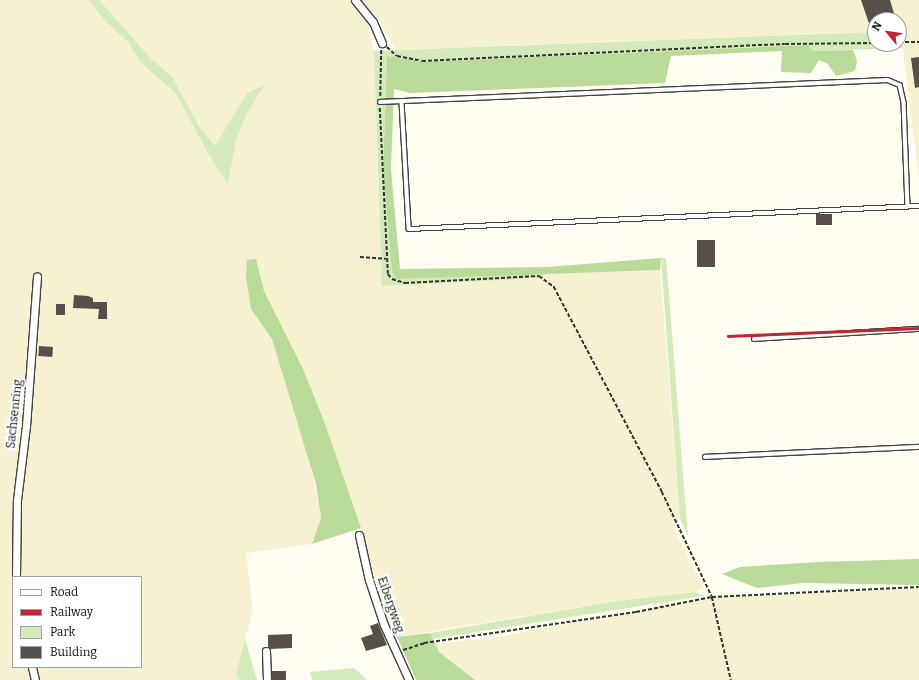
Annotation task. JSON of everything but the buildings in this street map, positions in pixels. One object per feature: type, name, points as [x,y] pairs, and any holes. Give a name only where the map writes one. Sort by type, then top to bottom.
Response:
[{"type":"street","points":[[355,0],[373,22],[382,43]]},
{"type":"street","name":"Sachsenring","points":[[16,576],[17,500],[26,419],[37,276]]},
{"type":"street","name":"Eibergweg","points":[[359,535],[369,580],[396,652],[409,680]]},
{"type":"street","points":[[266,652],[267,680]]},
{"type":"street","points":[[32,668],[35,680]]},
{"type":"lane","points":[[380,102],[888,80],[900,85],[904,103],[908,206]]},
{"type":"lane","points":[[402,102],[409,229],[919,206]]},
{"type":"lane","points":[[754,339],[919,329]]},
{"type":"lane","points":[[705,457],[919,447]]},
{"type":"path","points":[[907,42],[919,42]]},
{"type":"path","points":[[382,43],[397,56],[422,61],[785,44],[867,43]]},
{"type":"path","points":[[382,43],[378,71],[386,259],[388,274],[398,282],[539,276],[548,281],[617,405],[712,597],[731,680]]},
{"type":"path","points":[[360,257],[386,259]]},
{"type":"path","points":[[396,652],[424,643],[636,612],[712,597],[919,587]]},
{"type":"shaded area","points":[[0,0],[348,0],[368,25],[374,51],[382,285],[538,278],[550,273],[660,270],[680,518],[673,527],[704,588],[696,592],[617,601],[397,637],[385,615],[361,528],[324,421],[303,369],[264,291],[255,259],[247,261],[246,278],[251,309],[272,339],[309,456],[321,518],[312,544],[246,553],[253,611],[236,673],[240,680],[0,680]]},
{"type":"shaded area","points":[[360,0],[919,0],[919,180],[903,52],[907,52],[907,12],[867,12],[867,32],[396,50],[378,18]]},
{"type":"shaded area","points":[[919,588],[919,680],[475,680],[439,652],[435,644],[503,636],[711,597]]},
{"type":"green space","points":[[89,0],[99,0],[151,59],[172,77],[200,128],[215,146],[247,93],[264,85],[245,117],[235,143],[228,183],[209,155],[175,92],[141,63],[129,43],[105,21]]},
{"type":"green space","points":[[867,32],[867,49],[811,51],[809,45],[422,62],[387,56],[383,171],[392,272],[550,273],[538,278],[382,286],[374,51]]},
{"type":"green space","points":[[809,45],[812,51],[853,50],[857,61],[855,71],[836,76],[828,64],[819,60],[811,73],[781,72],[782,51],[671,56],[665,83],[410,93],[394,89],[391,169],[400,269],[547,267],[661,258],[660,270],[397,279],[392,272],[383,171],[387,56],[422,62]]},
{"type":"green space","points":[[661,258],[666,258],[688,537],[680,518]]},
{"type":"green space","points":[[256,259],[264,291],[303,369],[324,421],[361,528],[312,544],[321,518],[316,484],[272,339],[251,309],[246,278],[247,260]]},
{"type":"green space","points":[[919,559],[919,585],[802,583],[757,588],[722,574],[740,567],[819,562]]},
{"type":"green space","points":[[696,592],[704,596],[433,639],[430,633],[617,601]]},
{"type":"green space","points":[[430,633],[439,652],[475,680],[416,680],[397,637]]},
{"type":"green space","points":[[245,639],[257,680],[240,680],[236,673]]},
{"type":"green space","points":[[354,668],[367,680],[312,680],[310,672]]},
{"type":"railway","points":[[728,336],[919,328]]}]
